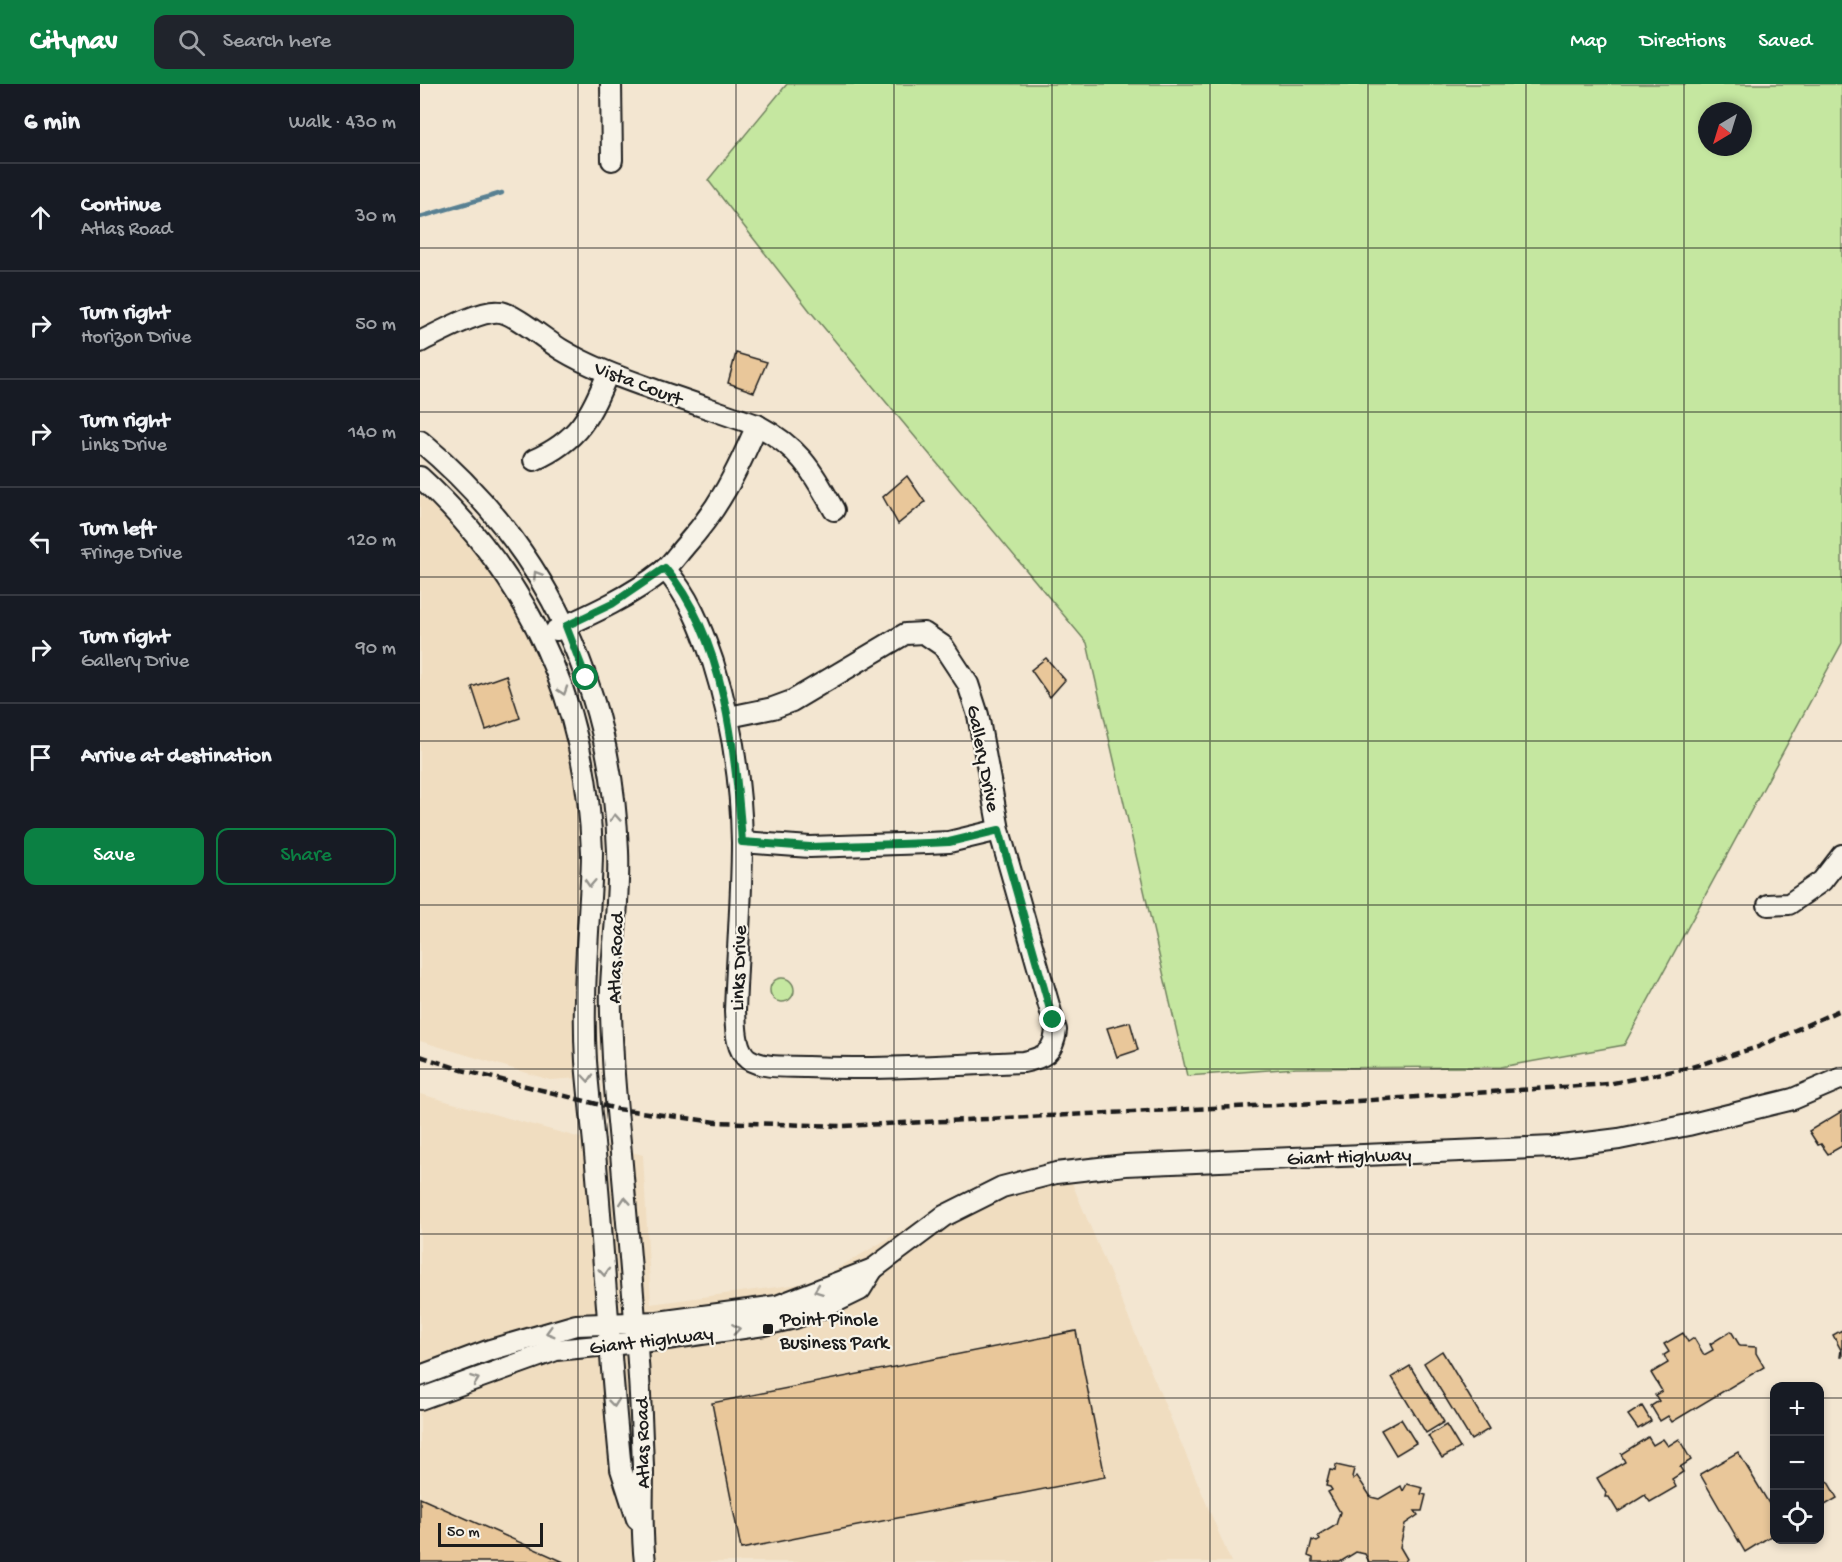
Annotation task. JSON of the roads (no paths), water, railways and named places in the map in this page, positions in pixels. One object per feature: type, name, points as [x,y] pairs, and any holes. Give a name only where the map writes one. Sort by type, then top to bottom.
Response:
[{"type":"street","points":[[611,84],[612,160]]},
{"type":"street","name":"Vista Court","points":[[420,342],[489,312],[501,312],[512,316],[544,340],[608,374],[757,425],[778,436],[795,451],[816,478],[834,510]]},
{"type":"street","points":[[534,460],[552,452],[569,440],[585,421],[598,399],[608,374]]},
{"type":"street","points":[[542,637],[612,604],[665,568],[699,530],[721,500],[735,476],[757,425]]},
{"type":"street","name":"Atlas Road","points":[[420,441],[485,504],[534,569],[566,626],[603,730],[614,796],[618,853],[611,991],[613,1061],[635,1332],[643,1469],[641,1533]]},
{"type":"street","name":"Atlas Road","points":[[420,477],[465,521],[512,583],[542,637],[562,686],[577,736],[588,799],[592,853],[585,990],[586,1061],[609,1345],[621,1469],[641,1533],[645,1562]]},
{"type":"street","name":"Links Drive","points":[[665,568],[676,581],[698,620],[729,717],[742,842],[736,1037],[745,1057],[757,1064],[854,1069],[1023,1062],[1041,1059],[1051,1048],[1055,1038]]},
{"type":"street","name":"Gallery Drive","points":[[729,717],[773,708],[792,701],[905,634],[917,632],[929,635],[943,646],[968,684],[977,706],[999,830],[1046,992],[1056,1030],[1055,1038]]},
{"type":"street","points":[[742,842],[810,847],[928,843],[949,842],[999,830]]},
{"type":"street","points":[[1768,905],[1789,904],[1822,881],[1842,855]]},
{"type":"street","name":"Giant Highway","points":[[420,1399],[556,1350],[609,1345],[658,1322],[777,1306],[873,1269],[944,1216],[1002,1186],[1056,1173],[1125,1165],[1554,1147],[1608,1141],[1688,1125],[1782,1102],[1842,1078]]},
{"type":"street","name":"Giant Highway","points":[[420,1376],[490,1350],[576,1325],[608,1323],[635,1332]]},
{"type":"waterway","points":[[420,217],[502,193]]},
{"type":"railway","points":[[420,1056],[462,1070],[617,1109],[716,1122],[842,1126],[1357,1101],[1608,1084],[1692,1067],[1758,1047],[1842,1009]]},
{"type":"place","name":"Point Pinole Business Park","points":[[768,1329]]}]
